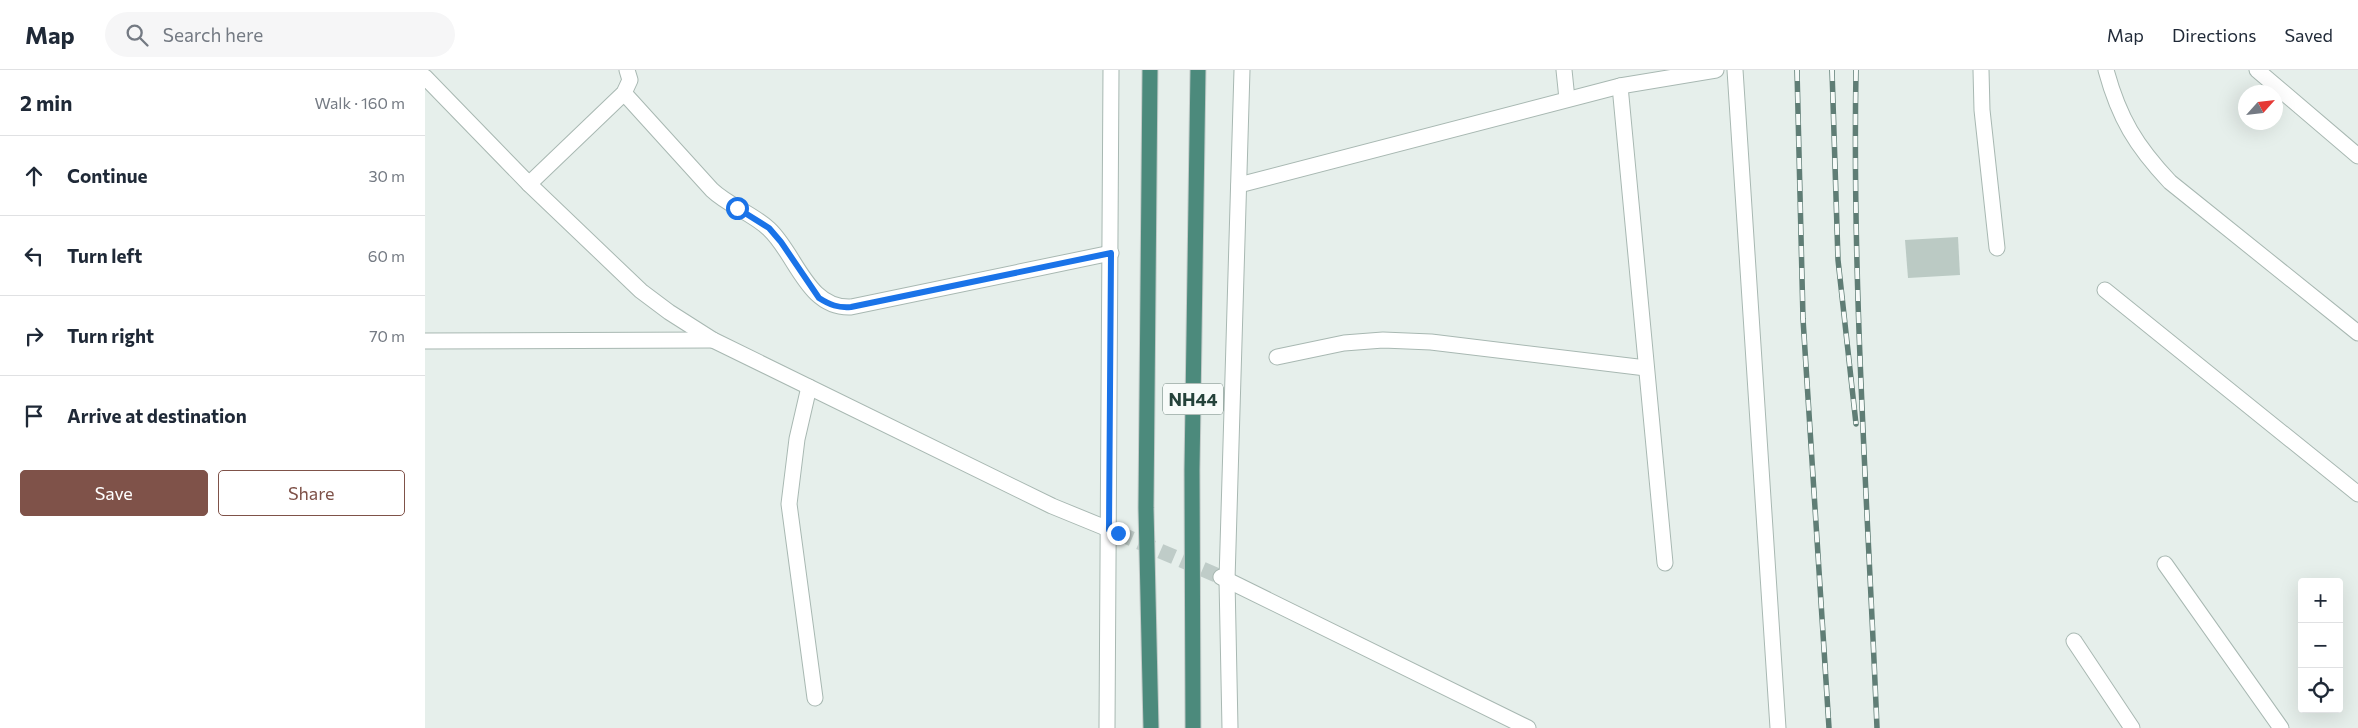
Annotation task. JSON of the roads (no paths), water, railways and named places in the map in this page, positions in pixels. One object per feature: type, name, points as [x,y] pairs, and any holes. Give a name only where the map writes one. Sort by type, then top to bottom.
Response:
[{"type":"highway","name":"NH44","points":[[1150,70],[1146,508],[1151,728]]},
{"type":"highway","name":"NH44","points":[[1193,728],[1192,470],[1198,70]]},
{"type":"street","points":[[529,184],[624,94],[630,80],[627,70]]},
{"type":"street","points":[[1107,728],[1113,532],[1111,70]]},
{"type":"street","points":[[1230,728],[1224,579],[1239,185],[1241,70]]},
{"type":"street","points":[[1564,70],[1567,99]]},
{"type":"street","points":[[1239,185],[1619,86],[1717,70]]},
{"type":"street","points":[[1735,70],[1778,728]]},
{"type":"street","points":[[1981,70],[1982,110],[1997,248]]},
{"type":"street","points":[[2107,70],[2113,93],[2126,126],[2147,157],[2170,182],[2358,333]]},
{"type":"street","points":[[2257,70],[2358,156]]},
{"type":"street","points":[[425,77],[529,184],[641,291],[713,340],[1053,506],[1113,532]]},
{"type":"street","points":[[1619,86],[1665,563]]},
{"type":"street","points":[[624,94],[712,190],[724,201],[769,228],[781,242],[810,287],[828,304],[840,308],[1111,253]]},
{"type":"street","points":[[2105,290],[2358,494]]},
{"type":"street","points":[[425,341],[713,340]]},
{"type":"street","points":[[1277,357],[1344,343],[1383,340],[1431,342],[1646,368]]},
{"type":"street","points":[[809,387],[797,439],[789,504],[815,698]]},
{"type":"street","points":[[2165,564],[2281,728]]},
{"type":"street","points":[[1224,579],[1528,728]]},
{"type":"street","points":[[2074,641],[2132,728]]},
{"type":"tunnel","points":[[1118,533],[1221,577]]},
{"type":"railway","points":[[1797,70],[1803,319],[1829,728]]},
{"type":"railway","points":[[1832,70],[1838,260],[1856,424]]},
{"type":"railway","points":[[1856,70],[1856,234],[1877,728]]}]
